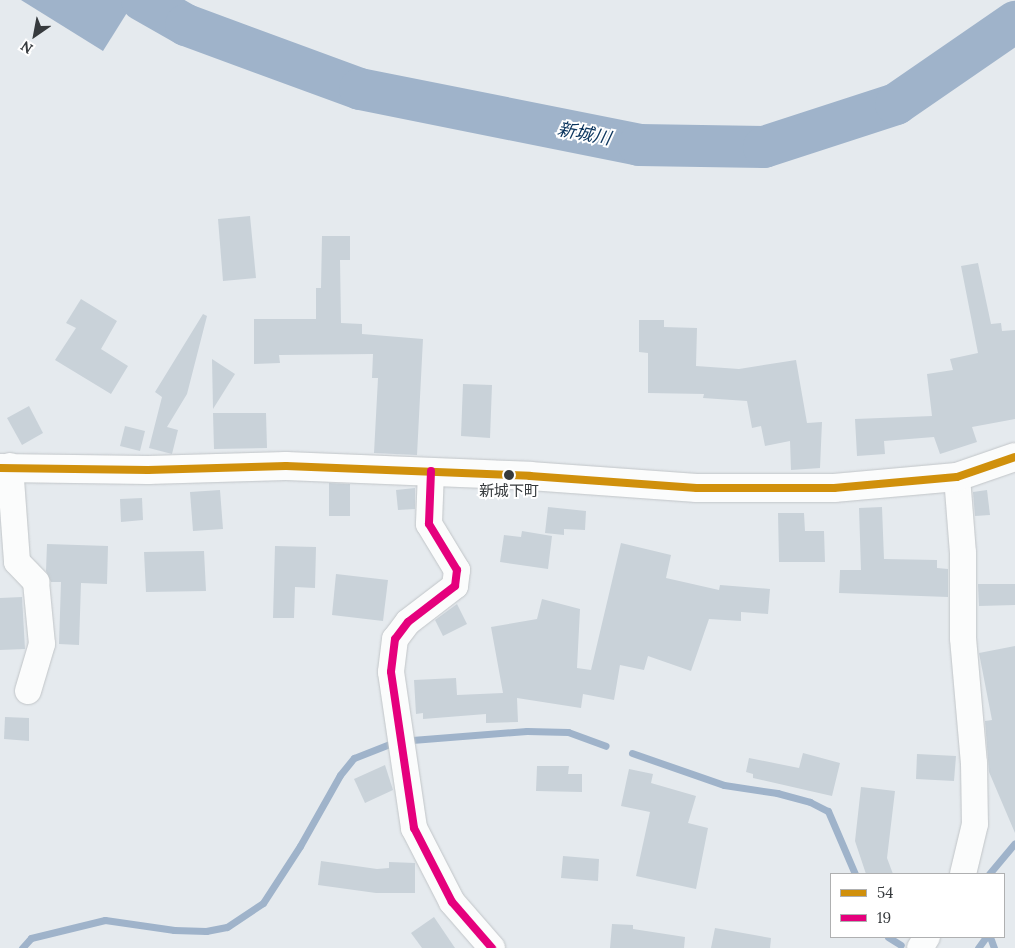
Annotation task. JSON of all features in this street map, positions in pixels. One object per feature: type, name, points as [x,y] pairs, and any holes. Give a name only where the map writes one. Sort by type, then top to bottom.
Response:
[{"type":"main road","points":[[5,467],[148,470],[286,466],[431,471],[697,488],[834,488],[957,477],[1015,457]]},
{"type":"street","points":[[5,467],[17,562],[36,582],[42,644],[28,691]]},
{"type":"street","points":[[431,471],[428,524],[457,570],[455,586],[408,622],[395,639],[391,672],[414,828],[452,902],[492,948]]},
{"type":"street","points":[[957,477],[964,553],[962,638],[975,815],[967,866],[964,873]]},
{"type":"water","points":[[21,0],[135,0],[103,51]]},
{"type":"building","points":[[250,216],[256,278],[223,281],[218,219]]},
{"type":"building","points":[[322,236],[350,236],[350,260],[340,260],[341,323],[362,324],[362,334],[423,339],[417,455],[374,453],[378,378],[372,378],[373,354],[279,355],[280,363],[254,364],[254,319],[316,319],[316,288],[321,288]]},
{"type":"building","points":[[978,263],[991,324],[1001,323],[1002,331],[1015,330],[1015,419],[972,427],[977,442],[940,454],[934,437],[884,441],[885,454],[857,456],[855,419],[932,416],[927,374],[953,370],[950,359],[978,353],[961,266]]},
{"type":"building","points":[[81,299],[117,321],[101,349],[128,366],[111,394],[55,360],[76,328],[66,323]]},
{"type":"building","points":[[203,314],[207,316],[187,394],[167,427],[178,430],[172,454],[149,448],[162,397],[155,392]]},
{"type":"building","points":[[639,320],[664,320],[664,327],[697,328],[696,366],[739,369],[796,360],[807,423],[822,422],[820,468],[791,470],[790,441],[765,446],[761,426],[752,428],[747,401],[703,398],[704,394],[648,393],[648,353],[639,352]]},
{"type":"building","points":[[212,359],[235,374],[213,409]]},
{"type":"building","points":[[463,384],[492,385],[490,438],[461,436]]},
{"type":"building","points":[[29,406],[43,433],[22,445],[7,418]]},
{"type":"building","points":[[213,413],[266,413],[267,448],[214,449]]},
{"type":"building","points":[[125,426],[145,431],[140,451],[120,446]]},
{"type":"building","points":[[329,483],[350,484],[350,516],[329,516]]},
{"type":"building","points":[[415,488],[415,509],[398,510],[396,490]]},
{"type":"building","points":[[220,490],[223,529],[193,531],[190,492]]},
{"type":"building","points":[[987,490],[990,515],[975,516],[973,492]]},
{"type":"building","points":[[142,498],[143,520],[121,522],[120,499]]},
{"type":"building","points":[[548,507],[586,511],[585,530],[564,529],[564,535],[545,533]]},
{"type":"building","points":[[882,507],[884,559],[937,560],[937,568],[948,569],[948,597],[839,593],[840,570],[861,570],[859,508]]},
{"type":"building","points":[[778,513],[804,513],[805,531],[824,531],[825,562],[779,562]]},
{"type":"building","points":[[522,531],[552,536],[548,569],[500,562],[504,535],[521,537]]},
{"type":"building","points":[[621,543],[671,555],[666,578],[719,590],[720,585],[770,589],[768,614],[741,612],[741,621],[709,619],[691,671],[648,656],[644,670],[620,665],[614,700],[583,694],[581,708],[517,698],[518,722],[486,723],[486,714],[423,719],[423,713],[416,714],[414,680],[456,678],[457,695],[503,693],[491,627],[537,619],[542,599],[580,609],[577,668],[591,670]]},
{"type":"building","points":[[47,544],[108,546],[107,584],[81,583],[79,645],[59,644],[61,582],[51,582],[46,571]]},
{"type":"building","points":[[275,546],[316,547],[315,588],[295,587],[294,618],[273,618]]},
{"type":"building","points":[[204,551],[206,591],[146,592],[144,552]]},
{"type":"building","points":[[336,574],[388,580],[383,621],[332,615]]},
{"type":"building","points":[[978,584],[1015,584],[1015,605],[979,606]]},
{"type":"building","points":[[22,597],[25,649],[0,650],[0,598]]},
{"type":"building","points":[[457,604],[467,624],[443,636],[435,620]]},
{"type":"building","points":[[1015,646],[1015,833],[989,772],[985,721],[992,720],[979,653]]},
{"type":"building","points":[[5,717],[29,718],[29,741],[4,739]]},
{"type":"building","points":[[803,753],[840,763],[832,796],[753,778],[753,774],[746,772],[749,758],[799,768]]},
{"type":"building","points":[[917,754],[956,756],[954,781],[916,779]]},
{"type":"building","points":[[385,765],[393,790],[365,803],[354,779]]},
{"type":"building","points":[[537,766],[569,766],[568,774],[582,774],[582,792],[536,791]]},
{"type":"building","points":[[629,769],[653,774],[651,783],[696,796],[688,823],[708,828],[696,889],[636,876],[650,812],[621,806]]},
{"type":"building","points":[[861,787],[895,791],[887,858],[893,873],[866,873],[855,841]]},
{"type":"building","points":[[563,856],[599,859],[598,881],[561,878]]},
{"type":"building","points":[[321,861],[377,869],[389,868],[389,862],[415,863],[415,893],[376,893],[318,885]]},
{"type":"building","points":[[434,917],[455,948],[422,948],[411,933]]},
{"type":"building","points":[[612,924],[633,925],[633,929],[685,937],[684,948],[610,948]]},
{"type":"building","points":[[715,928],[771,938],[770,948],[711,948]]},
{"type":"waterway","name":"新城川","points":[[142,0],[186,25],[360,89],[639,145],[764,147],[896,104],[1015,22]]},
{"type":"waterway","points":[[412,740],[527,731],[568,732],[606,746]]},
{"type":"waterway","points":[[22,948],[31,938],[105,920],[174,930],[206,931],[227,927],[263,903],[300,846],[340,775],[354,758],[392,743]]},
{"type":"waterway","points":[[632,753],[724,785],[777,793],[810,802],[828,811],[855,873]]},
{"type":"waterway","points":[[990,873],[1015,843]]},
{"type":"waterway","points":[[890,938],[901,945]]},
{"type":"waterway","points":[[978,948],[985,938]]},
{"type":"waterway","points":[[990,938],[994,948]]},
{"type":"transit line","name":"54","points":[[0,468],[148,470],[286,466],[530,476],[697,488],[834,488],[957,477],[1015,457]]},
{"type":"transit line","name":"19","points":[[431,471],[429,524],[457,570],[455,586],[408,622],[395,639],[391,672],[414,828],[452,902],[492,948]]},
{"type":"place","name":"新城下町","points":[[509,475]]}]
